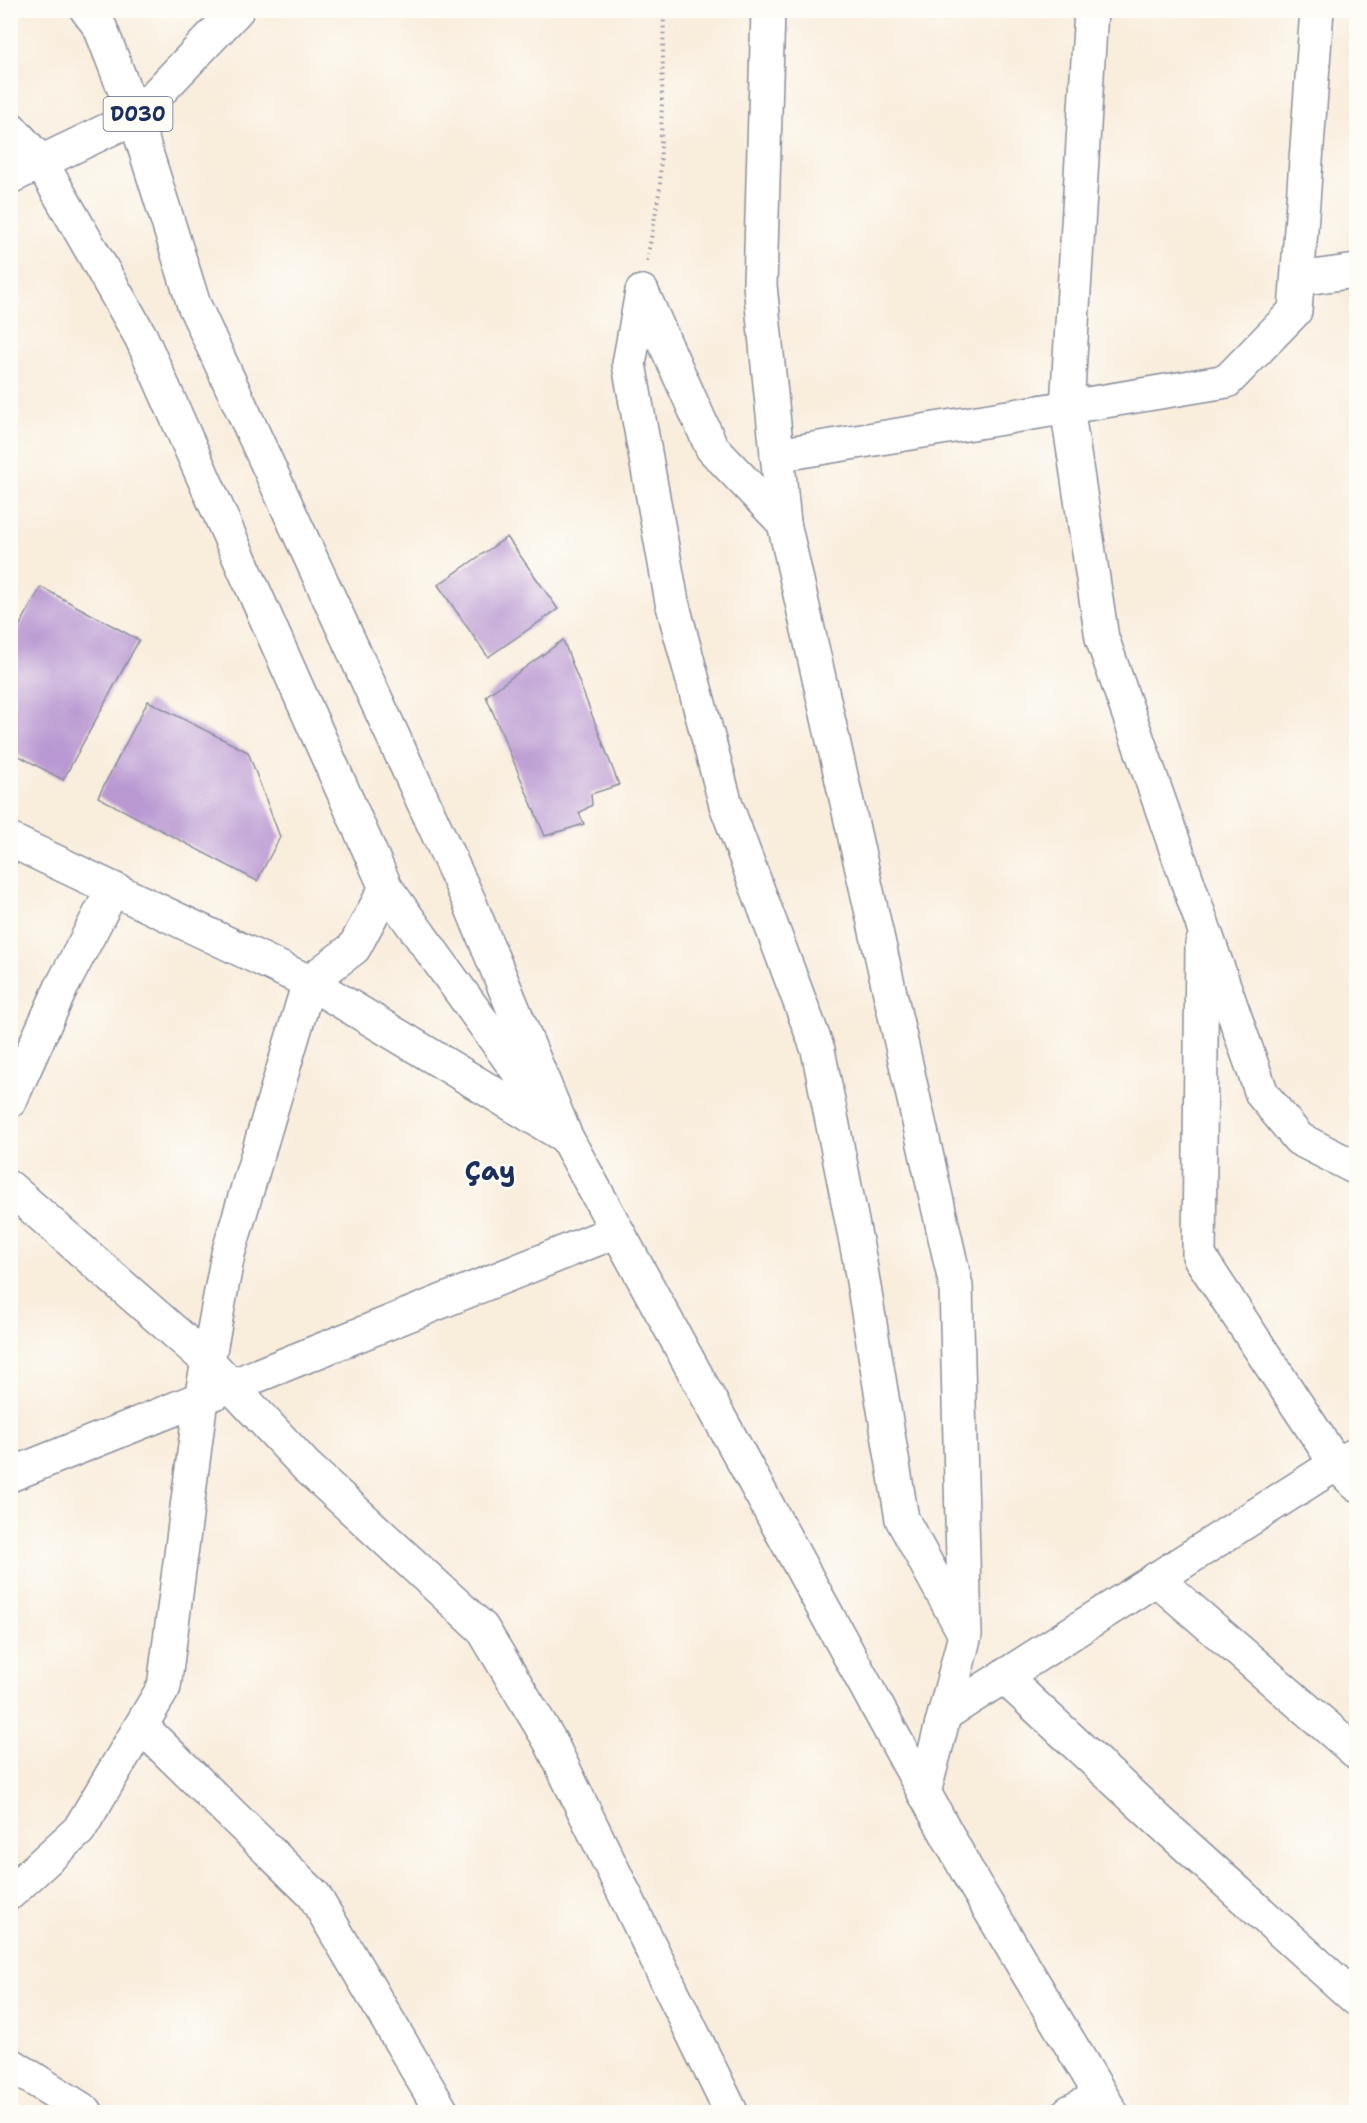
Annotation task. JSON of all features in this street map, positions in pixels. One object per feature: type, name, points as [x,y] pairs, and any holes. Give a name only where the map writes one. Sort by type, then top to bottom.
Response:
[{"type":"main road","points":[[87,10],[100,27],[135,117],[194,305],[469,901],[566,1137],[972,1880],[1106,2104],[1069,2112]]},
{"type":"main road","name":"D030","points":[[10,177],[135,117],[237,10]]},
{"type":"main road","points":[[768,10],[760,285],[784,523],[956,1286],[965,1635],[924,1793]]},
{"type":"main road","points":[[1091,10],[1067,407],[1102,638],[1262,1094],[1299,1139],[1356,1168]]},
{"type":"main road","points":[[777,455],[1227,381],[1296,311],[1317,10]]},
{"type":"main road","points":[[10,128],[41,162],[141,337],[386,888],[566,1137]]},
{"type":"main road","points":[[1298,279],[1356,271]]},
{"type":"main road","points":[[642,292],[712,448],[784,523]]},
{"type":"main road","points":[[642,292],[629,364],[672,602],[726,805],[818,1050],[859,1257],[902,1519],[965,1635]]},
{"type":"main road","points":[[10,840],[309,982],[566,1137]]},
{"type":"main road","points":[[10,1893],[80,1830],[164,1687],[201,1399],[228,1254],[309,982],[354,948],[386,888]]},
{"type":"main road","points":[[10,1101],[61,988],[113,889]]},
{"type":"main road","points":[[945,1714],[1156,1579],[1350,1468],[1199,1256],[1202,922]]},
{"type":"main road","points":[[13,1192],[208,1361],[306,1466],[482,1628],[550,1741],[731,2112]]},
{"type":"main road","points":[[10,1475],[617,1231]]},
{"type":"main road","points":[[1156,1579],[1356,1752]]},
{"type":"main road","points":[[1003,1676],[1158,1821],[1356,1999]]},
{"type":"main road","points":[[141,1726],[314,1895],[442,2112]]},
{"type":"main road","points":[[10,2064],[86,2112]]},
{"type":"path","points":[[642,292],[660,188],[664,10]]},
{"type":"building","points":[[507,537],[558,609],[488,657],[438,585]]},
{"type":"building","points":[[41,587],[139,640],[63,780],[10,751],[10,643]]},
{"type":"building","points":[[563,640],[619,785],[591,794],[592,805],[579,813],[584,824],[545,836],[486,696]]},
{"type":"building","points":[[148,701],[248,752],[280,837],[257,881],[98,797]]},
{"type":"district","name":"Çay","points":[[490,1171]]}]
